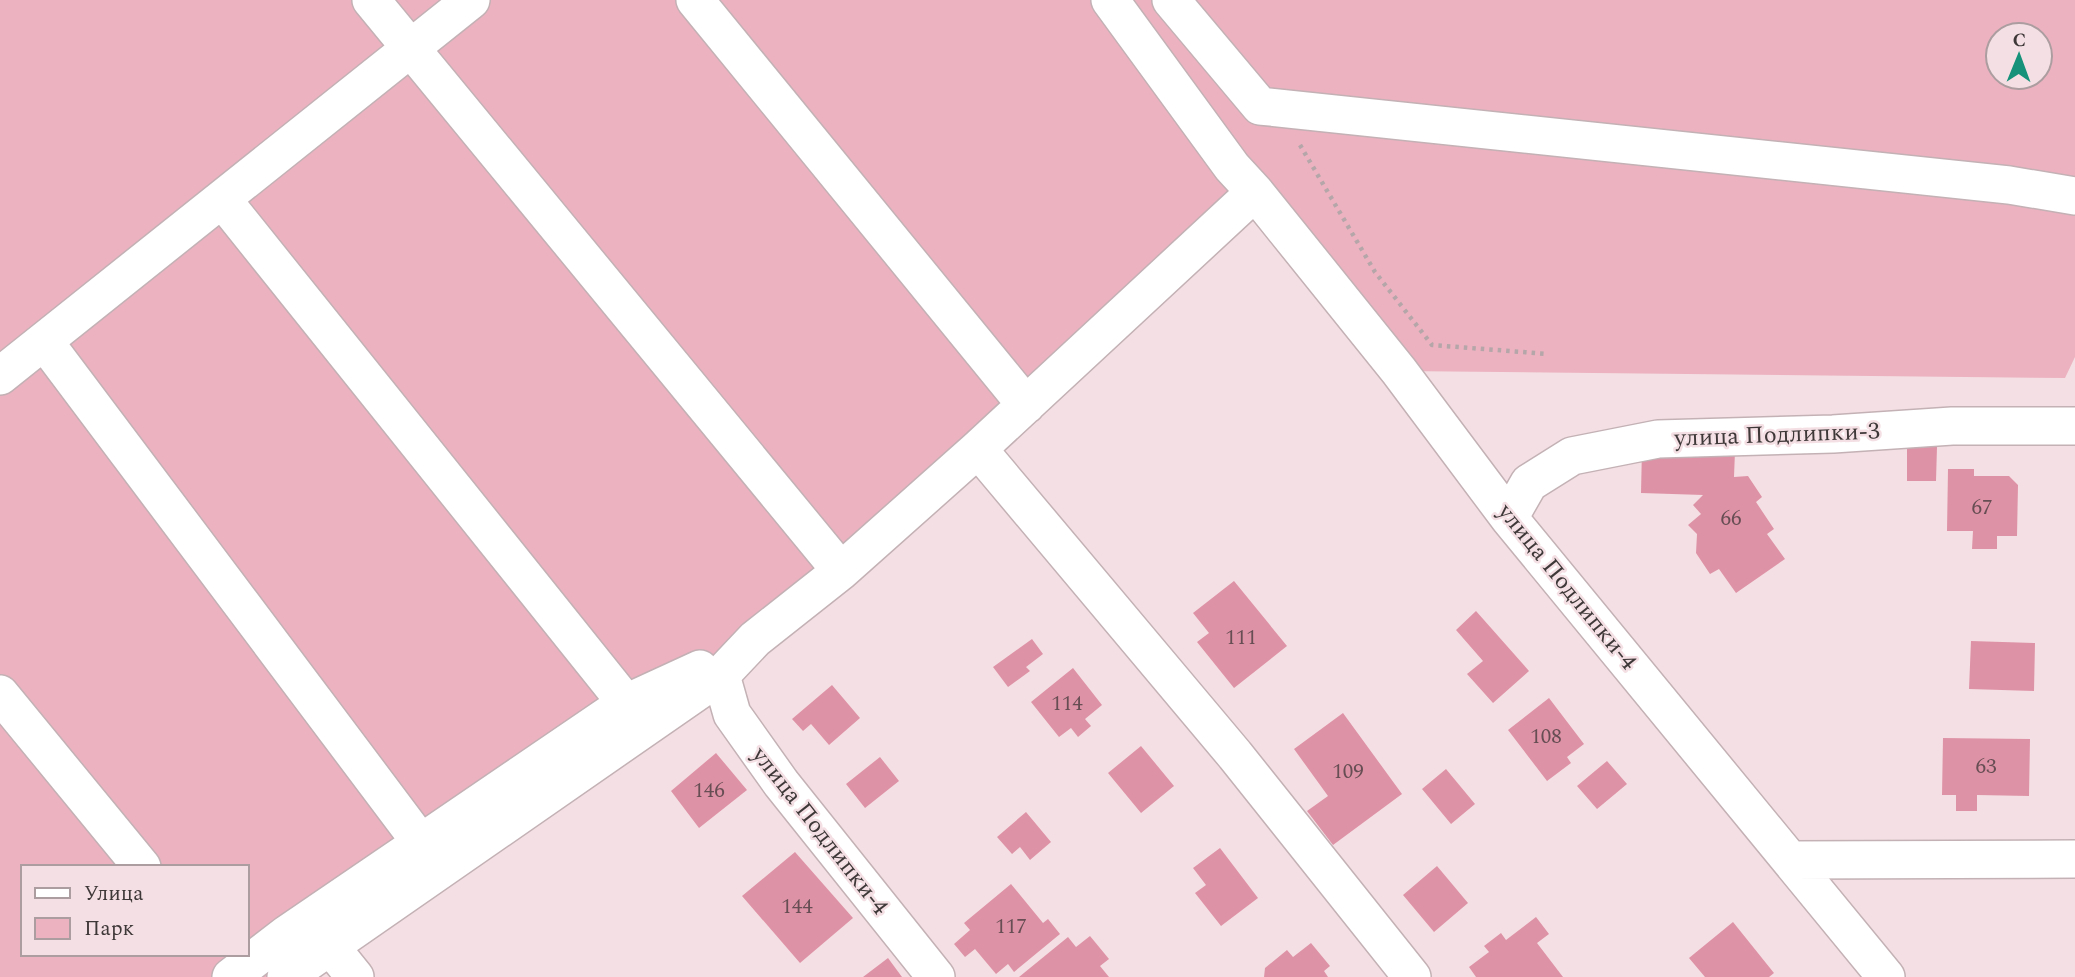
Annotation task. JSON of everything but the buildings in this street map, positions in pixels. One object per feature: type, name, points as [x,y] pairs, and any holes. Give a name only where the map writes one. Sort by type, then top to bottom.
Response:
[{"type":"street","points":[[371,0],[841,571]]},
{"type":"street","points":[[0,376],[471,0]]},
{"type":"street","points":[[695,0],[1026,405]]},
{"type":"street","name":"улица Подлипки-4","points":[[1110,0],[1232,167],[1399,371],[1509,518],[1886,977]]},
{"type":"street","points":[[1171,0],[1260,106],[2009,185],[2075,196]]},
{"type":"street","points":[[286,977],[721,675],[747,647],[841,571],[978,450],[1255,192]]},
{"type":"street","points":[[222,199],[626,703]]},
{"type":"street","points":[[44,341],[421,843]]},
{"type":"street","name":"улица Подлипки-3","points":[[1509,518],[1529,483],[1572,456],[1658,439],[1832,434],[1952,426],[2075,426]]},
{"type":"street","points":[[978,450],[1235,755],[1412,977]]},
{"type":"street","points":[[248,955],[287,934],[626,703],[747,647]]},
{"type":"street","name":"улица Подлипки-4","points":[[721,675],[732,714],[781,783],[936,977]]},
{"type":"street","points":[[0,694],[140,865]]},
{"type":"street","points":[[1790,860],[2075,859]]},
{"type":"street","points":[[330,946],[355,977]]},
{"type":"street","points":[[225,968],[247,956]]},
{"type":"path","points":[[1293,110],[1301,151],[1375,272],[1432,345],[1548,354]]},
{"type":"green space","points":[[0,0],[2075,0],[2075,357],[2065,378],[1399,371],[1255,192],[841,571],[286,977],[0,977]]}]
